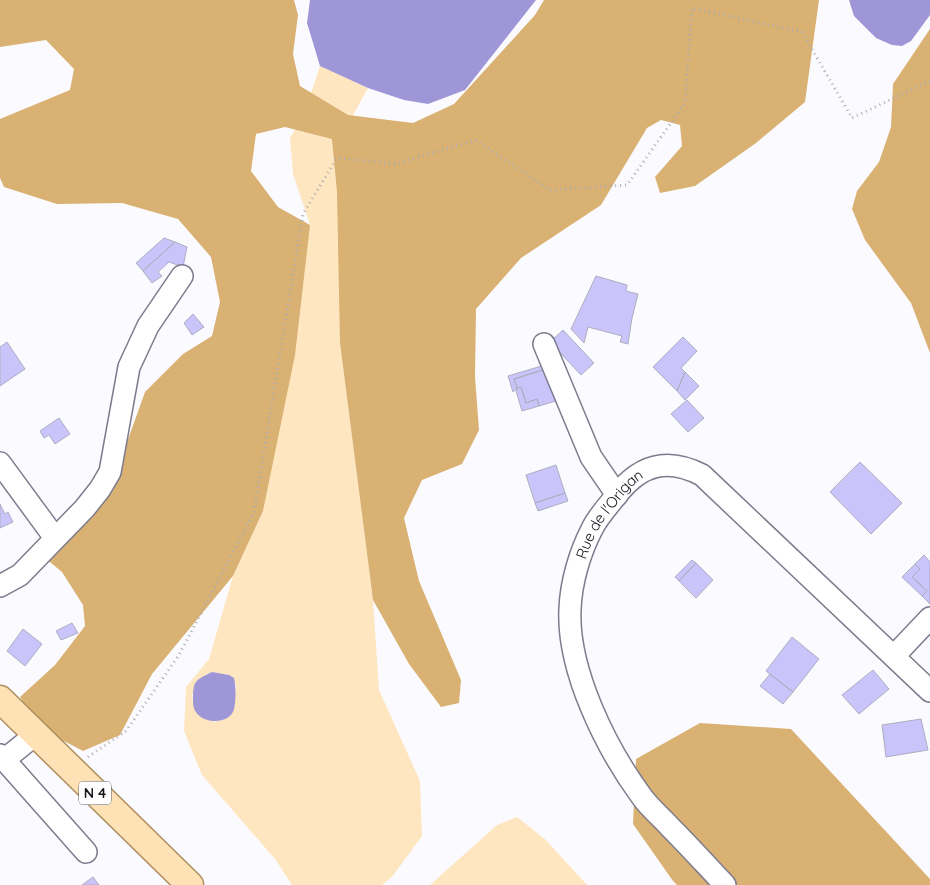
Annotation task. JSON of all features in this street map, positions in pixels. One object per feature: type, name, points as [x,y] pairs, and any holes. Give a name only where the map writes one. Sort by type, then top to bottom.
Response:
[{"type":"main road","name":"N 4","points":[[0,700],[190,885]]},
{"type":"street","points":[[0,586],[20,575],[84,508],[100,489],[110,472],[129,366],[148,326],[182,276]]},
{"type":"street","points":[[544,344],[591,457],[617,495]]},
{"type":"street","points":[[0,463],[55,538]]},
{"type":"street","name":"Rue de l'Origan","points":[[725,885],[643,798],[613,752],[597,721],[582,681],[572,641],[570,608],[575,579],[586,542],[593,526],[628,482],[649,468],[663,464],[692,470],[702,475],[930,690]]},
{"type":"street","points":[[894,656],[930,618]]},
{"type":"street","points":[[34,735],[2,757],[86,852]]},
{"type":"path","points":[[70,768],[113,742],[126,731],[179,655],[254,512],[303,214],[337,158],[396,164],[475,140],[550,190],[627,185],[685,103],[692,8],[802,32],[852,118],[930,81]]},
{"type":"shaded area","points":[[0,0],[294,0],[298,15],[293,54],[300,86],[348,115],[413,123],[454,104],[535,15],[544,0],[819,0],[805,102],[756,143],[695,186],[660,193],[655,177],[682,146],[680,125],[661,120],[647,128],[601,205],[521,258],[476,309],[475,377],[479,430],[462,464],[422,480],[404,518],[419,581],[461,680],[459,703],[441,707],[409,664],[373,600],[340,343],[337,192],[332,139],[285,127],[256,134],[251,171],[278,207],[310,225],[295,355],[263,511],[233,576],[152,674],[120,735],[83,751],[60,739],[37,723],[20,697],[55,665],[85,626],[83,605],[62,572],[45,558],[121,459],[145,392],[183,354],[212,336],[220,302],[211,257],[178,219],[122,203],[57,204],[4,187],[0,178],[0,119],[70,90],[74,69],[46,40],[0,47]]},
{"type":"shaded area","points":[[310,0],[536,0],[465,90],[428,104],[404,100],[368,88],[320,66],[307,23]]},
{"type":"shaded area","points":[[849,0],[930,0],[930,15],[911,41],[902,46],[892,45],[876,38],[854,16]]},
{"type":"shaded area","points":[[930,29],[930,353],[911,303],[865,240],[852,209],[857,191],[879,162],[891,127],[893,84]]},
{"type":"shaded area","points":[[320,66],[368,88],[346,128],[340,343],[373,600],[379,690],[420,781],[422,836],[392,877],[382,885],[292,885],[275,859],[202,775],[184,731],[186,687],[209,659],[233,576],[263,511],[310,225],[293,174],[290,138],[304,114]],"holes":[[[212,672],[229,675],[236,685],[234,707],[228,717],[214,722],[193,701],[192,695],[206,675]]]},
{"type":"shaded area","points":[[212,672],[229,675],[234,678],[235,682],[234,709],[226,719],[219,721],[204,719],[194,709],[194,685],[198,680]]},
{"type":"shaded area","points":[[700,723],[791,729],[930,879],[930,885],[677,885],[633,824],[636,759]]},
{"type":"shaded area","points":[[517,817],[546,840],[587,885],[430,885],[497,825]]},
{"type":"building","points":[[164,238],[175,242],[143,271],[136,263]]},
{"type":"building","points":[[175,242],[187,247],[183,267],[169,262],[158,272],[162,276],[152,283],[143,271]]},
{"type":"building","points":[[596,276],[627,285],[626,291],[638,294],[628,344],[620,342],[622,336],[588,327],[584,343],[571,329]]},
{"type":"building","points":[[193,314],[204,327],[192,335],[184,323]]},
{"type":"building","points":[[563,330],[594,363],[581,375],[550,342]]},
{"type":"building","points":[[683,337],[697,351],[681,368],[685,372],[677,391],[653,367]]},
{"type":"building","points":[[7,342],[25,369],[0,386],[0,347]]},
{"type":"building","points":[[548,364],[549,368],[514,379],[517,388],[513,392],[508,376]]},
{"type":"building","points":[[549,368],[559,400],[539,406],[537,399],[526,403],[521,387],[517,388],[514,379]]},
{"type":"building","points":[[685,372],[699,386],[685,400],[677,391]]},
{"type":"building","points":[[521,387],[526,403],[537,399],[539,406],[522,411],[516,391],[517,388]]},
{"type":"building","points":[[687,400],[704,418],[688,432],[671,414]]},
{"type":"building","points":[[59,418],[70,434],[55,444],[49,435],[44,438],[40,431]]},
{"type":"building","points":[[860,462],[902,503],[871,534],[830,492]]},
{"type":"building","points":[[556,465],[565,493],[535,503],[526,475]]},
{"type":"building","points":[[565,493],[568,501],[538,511],[535,503]]},
{"type":"building","points":[[0,504],[5,514],[8,512],[13,522],[0,528]]},
{"type":"building","points":[[924,555],[930,562],[930,604],[922,596],[927,591],[912,577],[920,569],[915,564]]},
{"type":"building","points":[[692,560],[696,563],[679,581],[675,577]]},
{"type":"building","points":[[696,563],[713,580],[696,598],[679,581]]},
{"type":"building","points":[[915,564],[920,569],[912,577],[927,591],[922,596],[902,577]]},
{"type":"building","points":[[72,623],[78,633],[61,640],[56,631]]},
{"type":"building","points":[[23,629],[42,644],[25,666],[7,651]]},
{"type":"building","points":[[792,637],[819,659],[793,692],[766,671]]},
{"type":"building","points":[[873,670],[889,689],[859,714],[842,695]]},
{"type":"building","points":[[770,674],[793,692],[783,704],[760,686]]},
{"type":"building","points":[[921,719],[928,750],[886,757],[882,725]]},
{"type":"building","points":[[93,877],[99,885],[82,885]]}]
